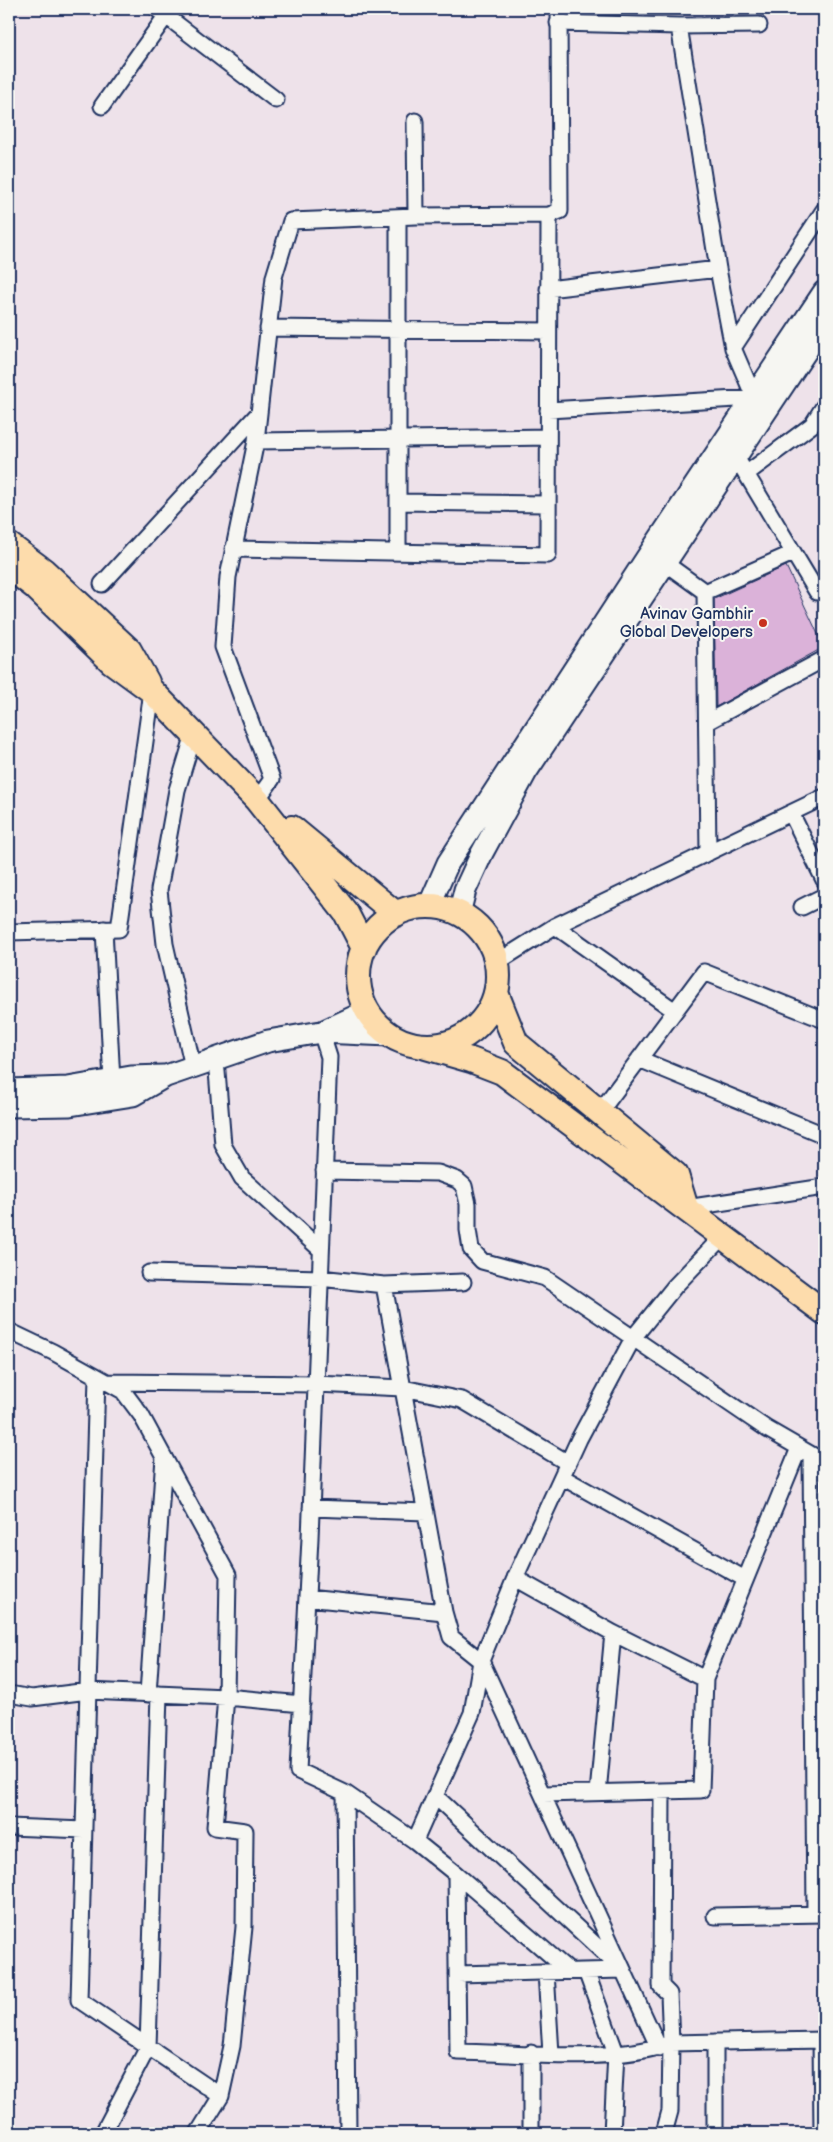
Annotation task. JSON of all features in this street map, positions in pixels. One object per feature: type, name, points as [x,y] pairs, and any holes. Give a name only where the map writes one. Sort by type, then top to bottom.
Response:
[{"type":"main road","points":[[9,545],[44,570],[129,650],[152,690]]},
{"type":"main road","points":[[9,567],[34,586],[111,661],[152,690],[257,800],[346,913],[364,948]]},
{"type":"main road","points":[[257,800],[396,914]]},
{"type":"main road","points":[[426,1047],[449,1043],[470,1032],[486,1015],[496,993],[498,978],[496,963],[489,943],[476,926],[459,914],[445,908],[429,906],[412,908],[396,914],[377,928],[364,948],[358,969],[359,991],[373,1020],[389,1035],[407,1043],[471,1060],[502,1072],[824,1312]]},
{"type":"main road","points":[[496,993],[516,1043],[676,1175],[686,1208]]},
{"type":"street","points":[[102,106],[162,12],[276,100]]},
{"type":"street","points":[[257,800],[272,779],[223,647],[228,577],[256,441],[274,277],[291,221],[416,216],[549,215],[560,211],[558,16],[679,26],[759,25]]},
{"type":"street","points":[[679,26],[718,269],[733,348],[758,407]]},
{"type":"street","points":[[416,121],[416,216]]},
{"type":"street","points":[[733,348],[824,210]]},
{"type":"street","points":[[233,549],[548,555],[549,215]]},
{"type":"street","points":[[398,217],[398,552]]},
{"type":"street","points":[[548,289],[718,269]]},
{"type":"street","points":[[429,906],[448,863],[658,558],[735,458],[758,407],[824,292]]},
{"type":"street","points":[[758,407],[824,324]]},
{"type":"street","points":[[268,328],[548,331]]},
{"type":"street","points":[[735,458],[812,425],[824,406]]},
{"type":"street","points":[[548,410],[758,407]]},
{"type":"street","points":[[102,584],[259,413]]},
{"type":"street","points":[[256,441],[548,436]]},
{"type":"street","points":[[735,458],[817,592]]},
{"type":"street","points":[[398,502],[548,504]]},
{"type":"street","points":[[705,592],[793,553]]},
{"type":"street","points":[[658,558],[705,592]]},
{"type":"street","points":[[459,914],[465,890],[482,852],[526,772],[658,558]]},
{"type":"street","points":[[705,592],[708,853]]},
{"type":"street","points":[[706,722],[824,659]]},
{"type":"street","points":[[9,932],[119,929],[152,690]]},
{"type":"street","points":[[193,1067],[165,944],[159,890],[177,790],[194,734]]},
{"type":"street","points":[[496,963],[556,926],[824,797]]},
{"type":"street","points":[[791,813],[824,880]]},
{"type":"street","points":[[802,906],[824,896]]},
{"type":"street","points":[[556,926],[675,1011]]},
{"type":"street","points":[[104,929],[112,1080]]},
{"type":"street","points":[[599,1112],[704,972],[824,1020]]},
{"type":"street","points":[[322,1032],[367,1011]]},
{"type":"street","points":[[322,1032],[329,1057],[311,1508],[298,1771],[345,1793],[415,1841],[569,1972]]},
{"type":"street","points":[[9,1106],[70,1104],[133,1095],[166,1076],[268,1040],[322,1032],[389,1035]]},
{"type":"street","points":[[216,1059],[224,1146],[242,1178],[322,1250]]},
{"type":"street","points":[[639,1059],[824,1135]]},
{"type":"street","points":[[9,1090],[68,1088],[112,1080],[166,1076]]},
{"type":"street","points":[[324,1171],[438,1173],[457,1180],[464,1186],[468,1204],[468,1230],[471,1249],[482,1261],[545,1278],[767,1430],[824,1462]]},
{"type":"street","points":[[686,1208],[824,1187]]},
{"type":"street","points":[[415,1841],[472,1713],[481,1661],[515,1578],[565,1470],[633,1338],[675,1286],[722,1237]]},
{"type":"street","points":[[148,1274],[320,1278],[384,1285],[463,1282]]},
{"type":"street","points":[[384,1285],[444,1612],[451,1637],[481,1661],[623,1970],[665,2046]]},
{"type":"street","points":[[9,1331],[123,1391],[141,1415],[228,1575],[226,1697],[215,1827],[244,1831],[244,1927],[232,2046],[221,2096],[198,2133]]},
{"type":"street","points":[[102,1379],[403,1388],[462,1400],[565,1470],[745,1579]]},
{"type":"street","points":[[102,1379],[88,1691],[79,2000],[221,2096]]},
{"type":"street","points":[[543,1794],[701,1790],[705,1679],[745,1579],[805,1451]]},
{"type":"street","points":[[714,1916],[820,1914],[805,1451]]},
{"type":"street","points":[[103,2133],[148,2047],[153,1694],[164,1457]]},
{"type":"street","points":[[311,1508],[426,1512]]},
{"type":"street","points":[[515,1578],[612,1633],[705,1679]]},
{"type":"street","points":[[307,1598],[444,1612]]},
{"type":"street","points":[[598,1793],[612,1633]]},
{"type":"street","points":[[9,1694],[32,1698],[88,1691],[226,1697],[302,1704]]},
{"type":"street","points":[[662,1791],[661,1986],[668,1994],[665,2046],[670,2111],[664,2133]]},
{"type":"street","points":[[345,1793],[348,2133]]},
{"type":"street","points":[[435,1796],[623,1970]]},
{"type":"street","points":[[9,1827],[84,1830]]},
{"type":"street","points":[[456,1874],[458,2052],[531,2054],[616,2053],[651,2051],[665,2046],[715,2042],[823,2040],[822,2133]]},
{"type":"street","points":[[457,1974],[623,1970]]},
{"type":"street","points":[[586,1971],[616,2053],[612,2133]]},
{"type":"street","points":[[546,1972],[552,2054]]},
{"type":"street","points":[[715,2042],[715,2133]]},
{"type":"street","points":[[531,2054],[532,2133]]},
{"type":"building","name":"Avinav Gambhir Global Developers","points":[[786,566],[824,647],[716,707],[714,599]]},
{"type":"place","name":"Avinav Gambhir Global Developers","points":[[763,623]]}]
